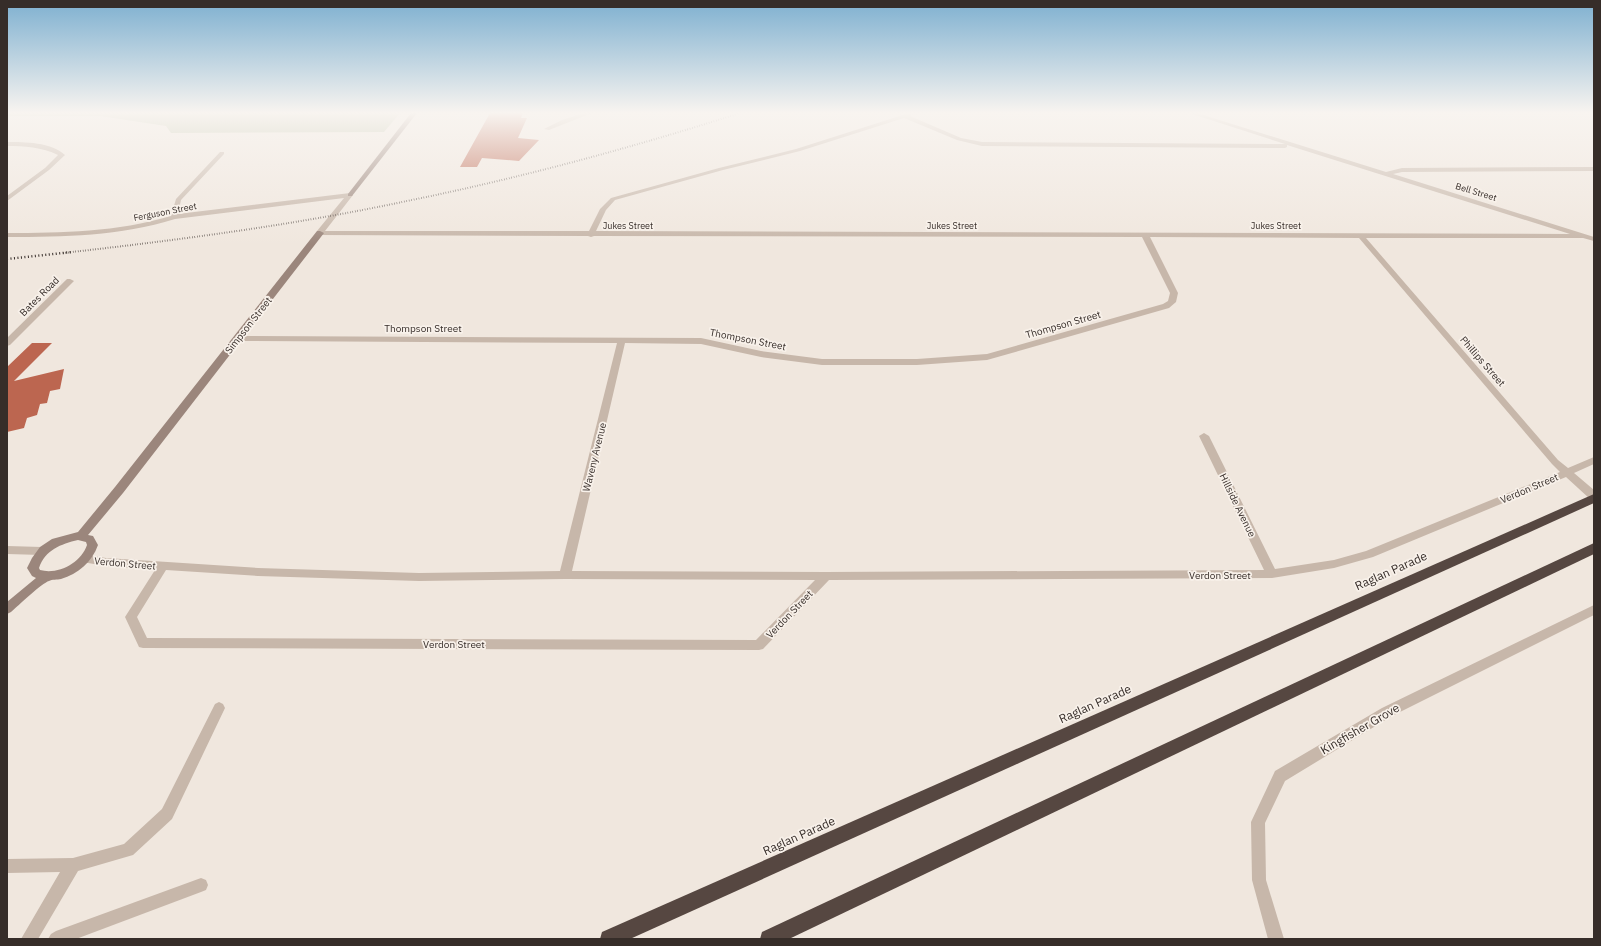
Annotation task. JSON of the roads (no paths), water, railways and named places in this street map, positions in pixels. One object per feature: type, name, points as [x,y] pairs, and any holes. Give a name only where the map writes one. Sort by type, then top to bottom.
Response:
[{"type":"highway","name":"Raglan Parade","points":[[609,939],[1594,497]]},
{"type":"highway","points":[[769,939],[1594,548]]},
{"type":"street","points":[[7,200],[60,157]]},
{"type":"street","points":[[174,217],[178,200],[218,157]]},
{"type":"street","name":"Simpson Street","points":[[81,536],[380,157]]},
{"type":"street","points":[[591,235],[603,208],[613,199],[769,157]]},
{"type":"street","name":"Bell Street","points":[[1332,157],[1594,239]]},
{"type":"street","points":[[1387,174],[1402,170],[1594,169]]},
{"type":"street","name":"Ferguson Street","points":[[7,235],[48,235],[121,229],[154,224],[174,217],[350,195]]},
{"type":"street","name":"Jukes Street","points":[[320,233],[591,235],[1584,236]]},
{"type":"street","name":"Thompson Street","points":[[238,338],[701,341],[761,354],[822,362],[917,362],[987,357],[1166,306],[1172,302],[1174,293],[1145,235]]},
{"type":"street","name":"Phillips Street","points":[[1360,236],[1556,462],[1594,497]]},
{"type":"street","name":"Bates Road","points":[[7,343],[70,281]]},
{"type":"street","name":"Waveny Avenue","points":[[565,575],[622,340]]},
{"type":"street","name":"Hillside Avenue","points":[[1204,436],[1272,574]]},
{"type":"street","name":"Verdon Street","points":[[86,559],[106,562],[258,572],[419,577],[565,575],[826,576],[1272,574],[1334,564],[1368,554],[1594,460]]},
{"type":"street","points":[[81,536],[92,541],[93,547],[86,559],[75,568],[65,573],[46,576],[38,575],[33,568],[35,559],[42,551],[54,543],[64,539],[81,536]]},
{"type":"street","points":[[7,550],[42,551]]},
{"type":"street","name":"Verdon Street","points":[[163,566],[131,617],[143,643],[759,646],[826,576]]},
{"type":"street","points":[[7,609],[46,576]]},
{"type":"street","name":"Kingfisher Grove","points":[[1276,939],[1259,880],[1258,822],[1280,776],[1387,712],[1594,610]]},
{"type":"street","points":[[7,866],[73,865],[128,850],[167,814],[219,708]]},
{"type":"street","points":[[28,939],[73,865]]},
{"type":"street","points":[[56,939],[201,885]]},
{"type":"railway","points":[[67,253],[150,243],[279,225],[365,210],[449,192],[592,157]]},
{"type":"railway","points":[[67,253],[72,252]]},
{"type":"railway","points":[[63,253],[67,253]]},
{"type":"railway","points":[[7,259],[67,253]]}]
